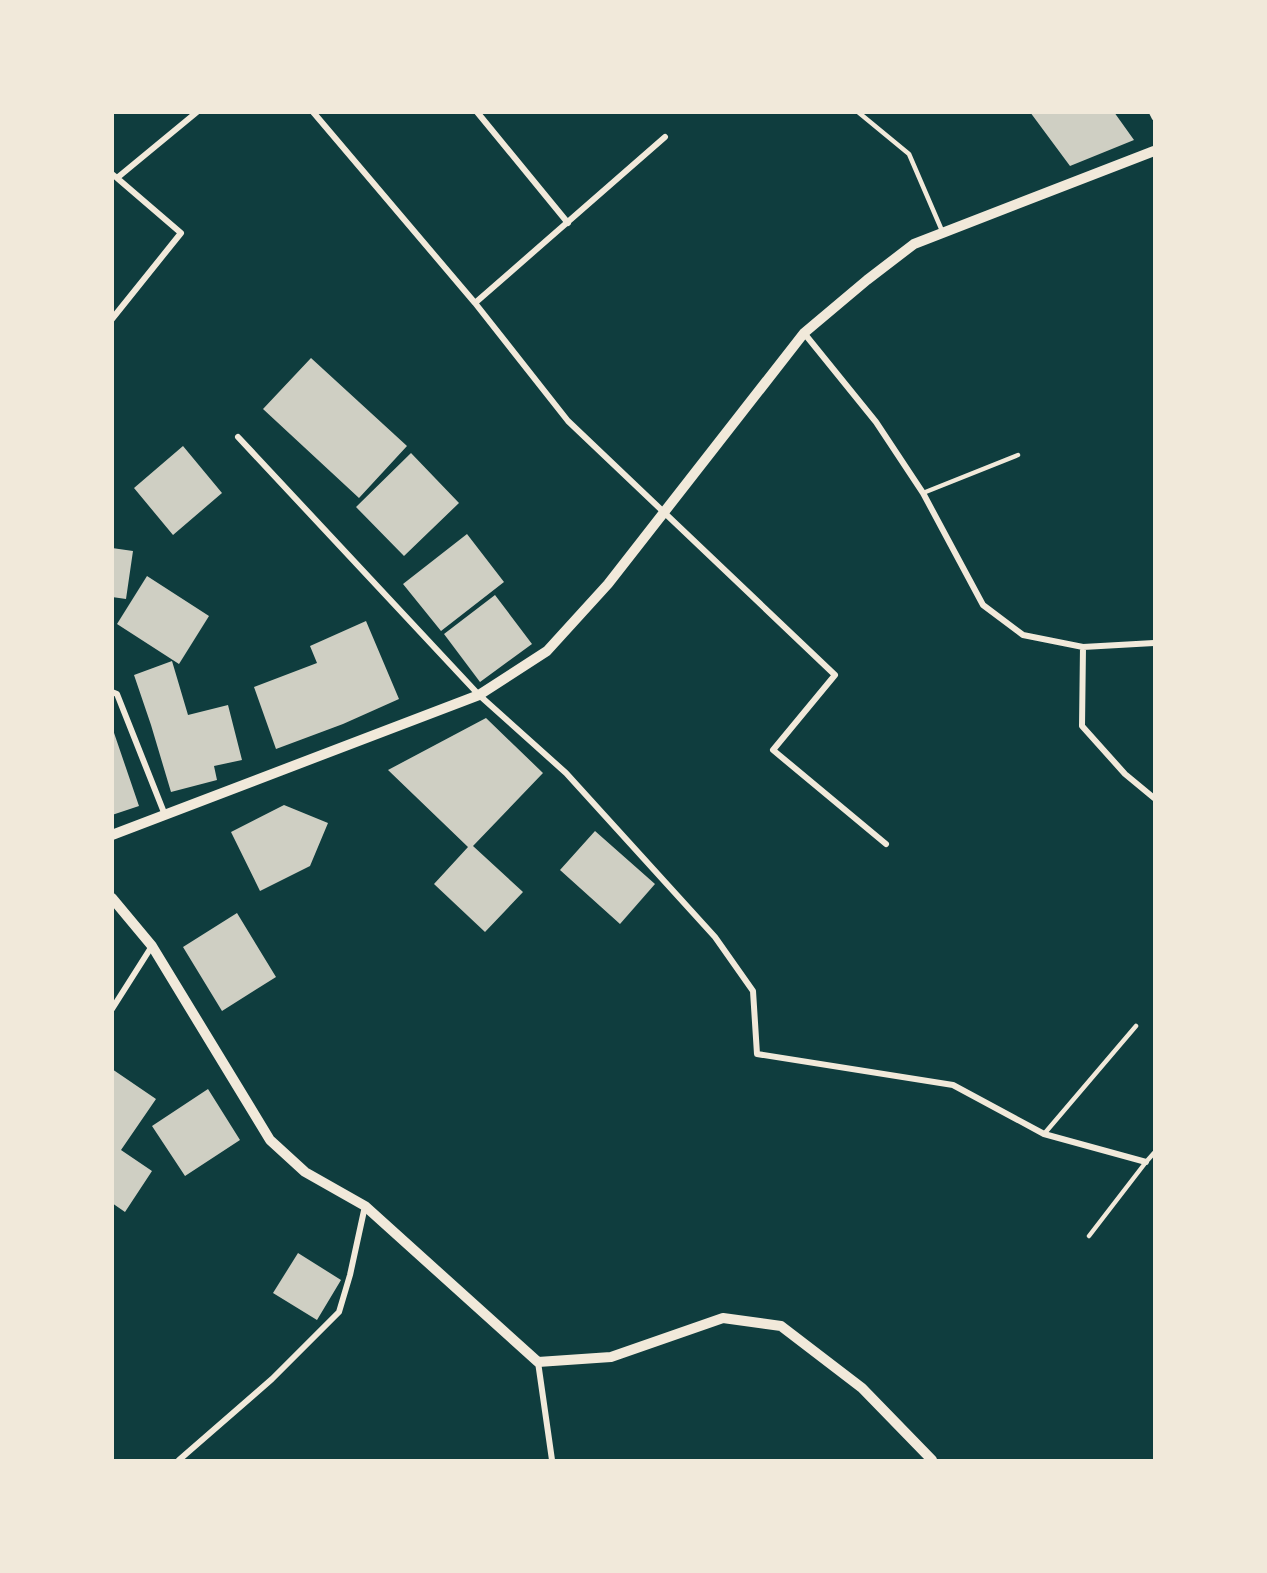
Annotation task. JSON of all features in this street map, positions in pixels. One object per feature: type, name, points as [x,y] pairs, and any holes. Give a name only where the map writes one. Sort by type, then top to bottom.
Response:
[{"type":"street","points":[[112,319],[181,233],[115,176],[197,112]]},
{"type":"street","points":[[313,112],[475,303],[568,421],[835,675],[773,750],[886,844]]},
{"type":"street","points":[[477,112],[568,223]]},
{"type":"street","points":[[475,303],[665,137]]},
{"type":"street","points":[[112,835],[479,695],[547,651],[608,584],[804,333],[867,280],[914,244],[1155,150]]},
{"type":"street","points":[[804,333],[876,422],[922,493],[983,605],[1023,635],[1083,647],[1155,643]]},
{"type":"street","points":[[238,437],[479,695],[566,773],[715,936],[753,990],[757,1054],[953,1085],[1044,1134],[1146,1162]]},
{"type":"street","points":[[1083,647],[1082,726],[1125,774],[1155,798]]},
{"type":"street","points":[[112,692],[117,694],[165,815]]},
{"type":"street","points":[[112,898],[152,945],[270,1140],[305,1172],[365,1206],[538,1362],[552,1461]]},
{"type":"street","points":[[112,1009],[152,945]]},
{"type":"street","points":[[179,1461],[272,1379],[339,1312],[350,1275],[365,1206]]},
{"type":"street","points":[[538,1362],[611,1357],[723,1318],[781,1326],[862,1388],[932,1461]]},
{"type":"lane","points":[[858,112],[909,154],[943,233]]},
{"type":"lane","points":[[1151,112],[1155,118]]},
{"type":"lane","points":[[922,493],[1018,455]]},
{"type":"lane","points":[[1044,1134],[1136,1026]]},
{"type":"lane","points":[[1089,1236],[1155,1153]]},
{"type":"building","points":[[1030,112],[1114,112],[1134,140],[1070,166]]},
{"type":"building","points":[[311,358],[407,446],[359,498],[263,409]]},
{"type":"building","points":[[183,446],[222,493],[173,535],[134,488]]},
{"type":"building","points":[[411,453],[459,503],[404,556],[356,507]]},
{"type":"building","points":[[467,534],[504,582],[441,631],[403,584]]},
{"type":"building","points":[[112,548],[133,551],[126,599],[112,597]]},
{"type":"building","points":[[147,576],[209,616],[179,664],[117,624]]},
{"type":"building","points":[[495,595],[532,644],[480,682],[444,634]]},
{"type":"building","points":[[366,621],[399,699],[343,724],[276,749],[254,687],[317,663],[310,646]]},
{"type":"building","points":[[172,661],[188,715],[228,705],[242,760],[214,766],[217,780],[171,792],[134,675]]},
{"type":"building","points":[[486,718],[543,773],[473,846],[523,892],[485,932],[434,884],[468,847],[388,770]]},
{"type":"building","points":[[112,727],[139,806],[112,815]]},
{"type":"building","points":[[284,805],[328,823],[310,866],[260,891],[231,832]]},
{"type":"building","points":[[595,831],[655,884],[620,924],[560,870]]},
{"type":"building","points":[[237,913],[276,977],[222,1011],[183,947]]},
{"type":"building","points":[[112,1069],[156,1099],[121,1150],[152,1171],[125,1212],[112,1203]]},
{"type":"building","points":[[208,1089],[240,1140],[185,1176],[152,1126]]},
{"type":"building","points":[[298,1253],[341,1280],[317,1320],[273,1293]]}]
